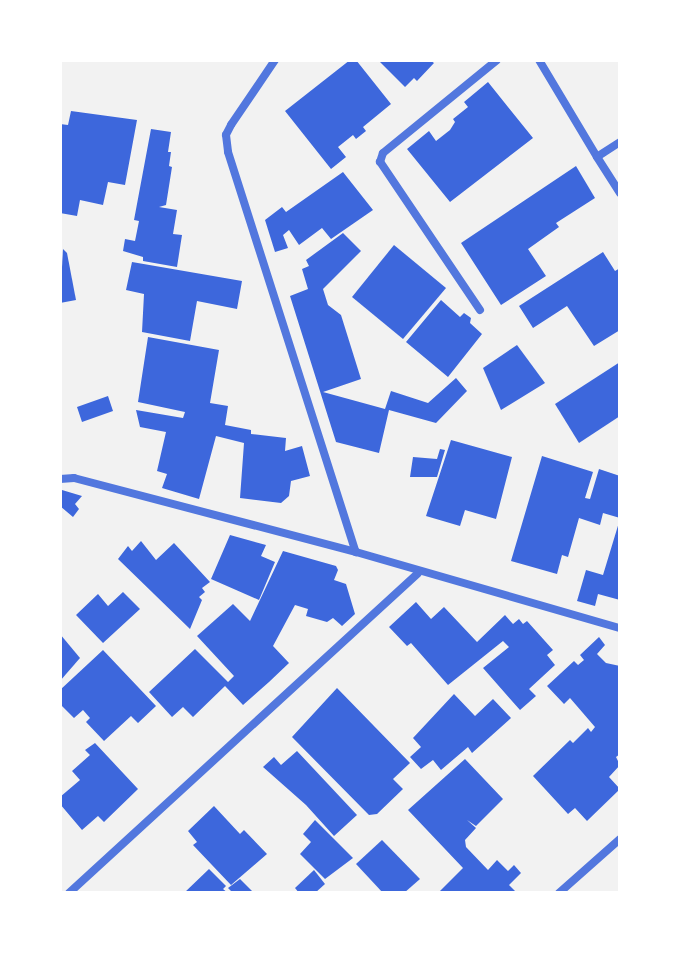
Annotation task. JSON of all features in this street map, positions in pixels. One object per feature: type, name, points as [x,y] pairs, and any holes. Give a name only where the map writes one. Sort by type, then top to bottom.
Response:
[{"type":"street","points":[[275,60],[231,125],[226,135],[228,152],[356,552]]},
{"type":"street","points":[[480,310],[380,162],[383,153],[497,60]]},
{"type":"street","points":[[539,60],[620,193]]},
{"type":"street","points":[[597,157],[620,142]]},
{"type":"street","points":[[60,479],[74,478],[356,552],[418,573],[620,628]]},
{"type":"street","points":[[69,893],[418,573]]},
{"type":"street","points":[[559,893],[620,839]]},
{"type":"building","points":[[350,60],[356,60],[391,104],[363,127],[366,131],[356,139],[353,135],[338,147],[346,157],[331,169],[285,111]]},
{"type":"building","points":[[378,60],[430,60],[434,63],[417,81],[414,78],[405,87]]},
{"type":"building","points":[[488,82],[533,138],[450,202],[407,149],[429,131],[436,141],[450,130],[455,122],[453,119],[468,107],[464,102]]},
{"type":"building","points":[[71,111],[137,120],[125,185],[108,182],[103,205],[80,200],[77,216],[60,213],[60,124],[68,125]]},
{"type":"building","points":[[151,129],[171,132],[168,152],[171,152],[169,166],[172,167],[166,205],[159,207],[177,210],[173,234],[182,235],[177,267],[143,261],[143,257],[123,251],[125,239],[135,241],[139,221],[134,220]]},
{"type":"building","points":[[576,166],[595,198],[556,223],[559,227],[528,249],[546,276],[501,305],[461,243]]},
{"type":"building","points":[[343,172],[373,210],[331,239],[322,228],[299,245],[289,230],[283,235],[288,248],[275,252],[265,220],[282,207],[286,212]]},
{"type":"building","points":[[343,233],[361,251],[323,289],[328,305],[341,315],[361,379],[323,392],[385,409],[391,391],[428,403],[456,378],[467,391],[436,423],[389,410],[379,453],[336,442],[290,296],[308,289],[302,269],[309,266],[306,260]]},
{"type":"building","points":[[394,245],[446,288],[403,339],[352,297]]},
{"type":"building","points":[[63,249],[67,253],[76,300],[60,303]]},
{"type":"building","points":[[603,252],[615,271],[620,268],[620,330],[594,346],[567,306],[533,328],[519,306]]},
{"type":"building","points":[[132,262],[242,281],[237,309],[197,301],[190,341],[142,332],[144,294],[126,290]]},
{"type":"building","points":[[441,300],[460,317],[464,313],[471,318],[470,323],[482,334],[448,377],[406,342]]},
{"type":"building","points":[[148,337],[219,350],[210,403],[228,406],[225,425],[251,430],[251,434],[286,438],[285,451],[302,446],[310,476],[291,481],[289,496],[281,503],[240,498],[244,443],[216,436],[199,499],[162,488],[167,474],[157,471],[166,432],[140,427],[136,410],[183,418],[185,412],[138,402]]},
{"type":"building","points":[[517,345],[545,383],[501,410],[483,368]]},
{"type":"building","points":[[620,362],[620,416],[579,443],[555,404]]},
{"type":"building","points":[[108,396],[113,411],[82,422],[77,407]]},
{"type":"building","points":[[451,440],[512,457],[496,519],[465,510],[460,526],[426,516]]},
{"type":"building","points":[[440,449],[445,450],[437,477],[410,477],[413,457],[437,459]]},
{"type":"building","points":[[542,456],[593,472],[585,498],[590,499],[599,469],[620,476],[620,518],[603,513],[600,525],[579,518],[568,557],[562,555],[557,574],[511,561]]},
{"type":"building","points":[[62,490],[82,496],[75,504],[79,509],[73,517],[60,506]]},
{"type":"building","points":[[620,519],[620,600],[598,594],[595,606],[577,601],[586,570],[603,575]]},
{"type":"building","points":[[230,535],[266,545],[261,556],[275,562],[259,600],[211,579]]},
{"type":"building","points":[[141,541],[156,560],[174,543],[210,582],[202,588],[205,592],[199,597],[202,600],[190,629],[118,559],[128,546],[132,551]]},
{"type":"building","points":[[283,551],[336,566],[338,570],[334,580],[346,584],[355,614],[342,626],[333,618],[327,622],[306,616],[308,609],[295,605],[273,646],[289,663],[269,682],[243,705],[225,686],[193,717],[183,707],[172,717],[149,692],[195,649],[228,682],[234,676],[197,636],[233,604],[250,621]]},
{"type":"building","points":[[123,592],[140,609],[103,643],[76,615],[98,594],[108,606]]},
{"type":"building","points":[[416,602],[431,619],[444,607],[477,642],[505,615],[513,624],[519,619],[523,624],[527,621],[553,650],[547,655],[555,665],[529,689],[536,696],[520,710],[483,668],[509,647],[503,641],[448,685],[411,643],[407,646],[389,627]]},
{"type":"building","points":[[60,634],[80,658],[60,681]]},
{"type":"building","points":[[599,637],[605,645],[597,654],[606,663],[620,666],[620,754],[616,757],[620,765],[609,777],[620,789],[587,821],[575,808],[568,814],[533,776],[570,740],[573,743],[588,728],[591,732],[595,727],[570,698],[564,704],[547,686],[574,661],[578,665],[584,660],[580,655]]},
{"type":"building","points":[[103,650],[156,706],[138,723],[131,716],[104,741],[86,722],[90,718],[83,710],[74,718],[60,704],[60,690]]},
{"type":"building","points":[[337,688],[410,763],[393,779],[403,789],[377,814],[369,815],[292,737]]},
{"type":"building","points":[[454,694],[475,716],[493,699],[511,718],[472,753],[468,747],[441,770],[433,760],[421,769],[410,757],[421,747],[413,738]]},
{"type":"building","points":[[95,743],[138,789],[104,822],[98,816],[82,830],[60,804],[60,797],[80,780],[72,771],[90,755],[85,750]]},
{"type":"building","points":[[297,751],[357,815],[334,836],[306,805],[263,767],[274,757],[281,765]]},
{"type":"building","points":[[465,759],[503,799],[476,826],[467,820],[476,828],[465,840],[466,847],[488,870],[497,860],[508,871],[514,865],[521,873],[509,885],[517,893],[438,893],[463,868],[408,810]]},
{"type":"building","points":[[214,806],[240,834],[244,830],[267,854],[231,885],[193,845],[197,842],[188,831]]},
{"type":"building","points":[[315,820],[353,858],[325,879],[300,854],[311,842],[303,834]]},
{"type":"building","points":[[382,840],[420,879],[404,893],[383,893],[356,864]]},
{"type":"building","points":[[209,869],[226,886],[223,889],[228,893],[184,893]]},
{"type":"building","points":[[314,870],[325,884],[315,893],[299,893],[295,888]]},
{"type":"building","points":[[240,879],[254,893],[233,893],[228,888]]}]
